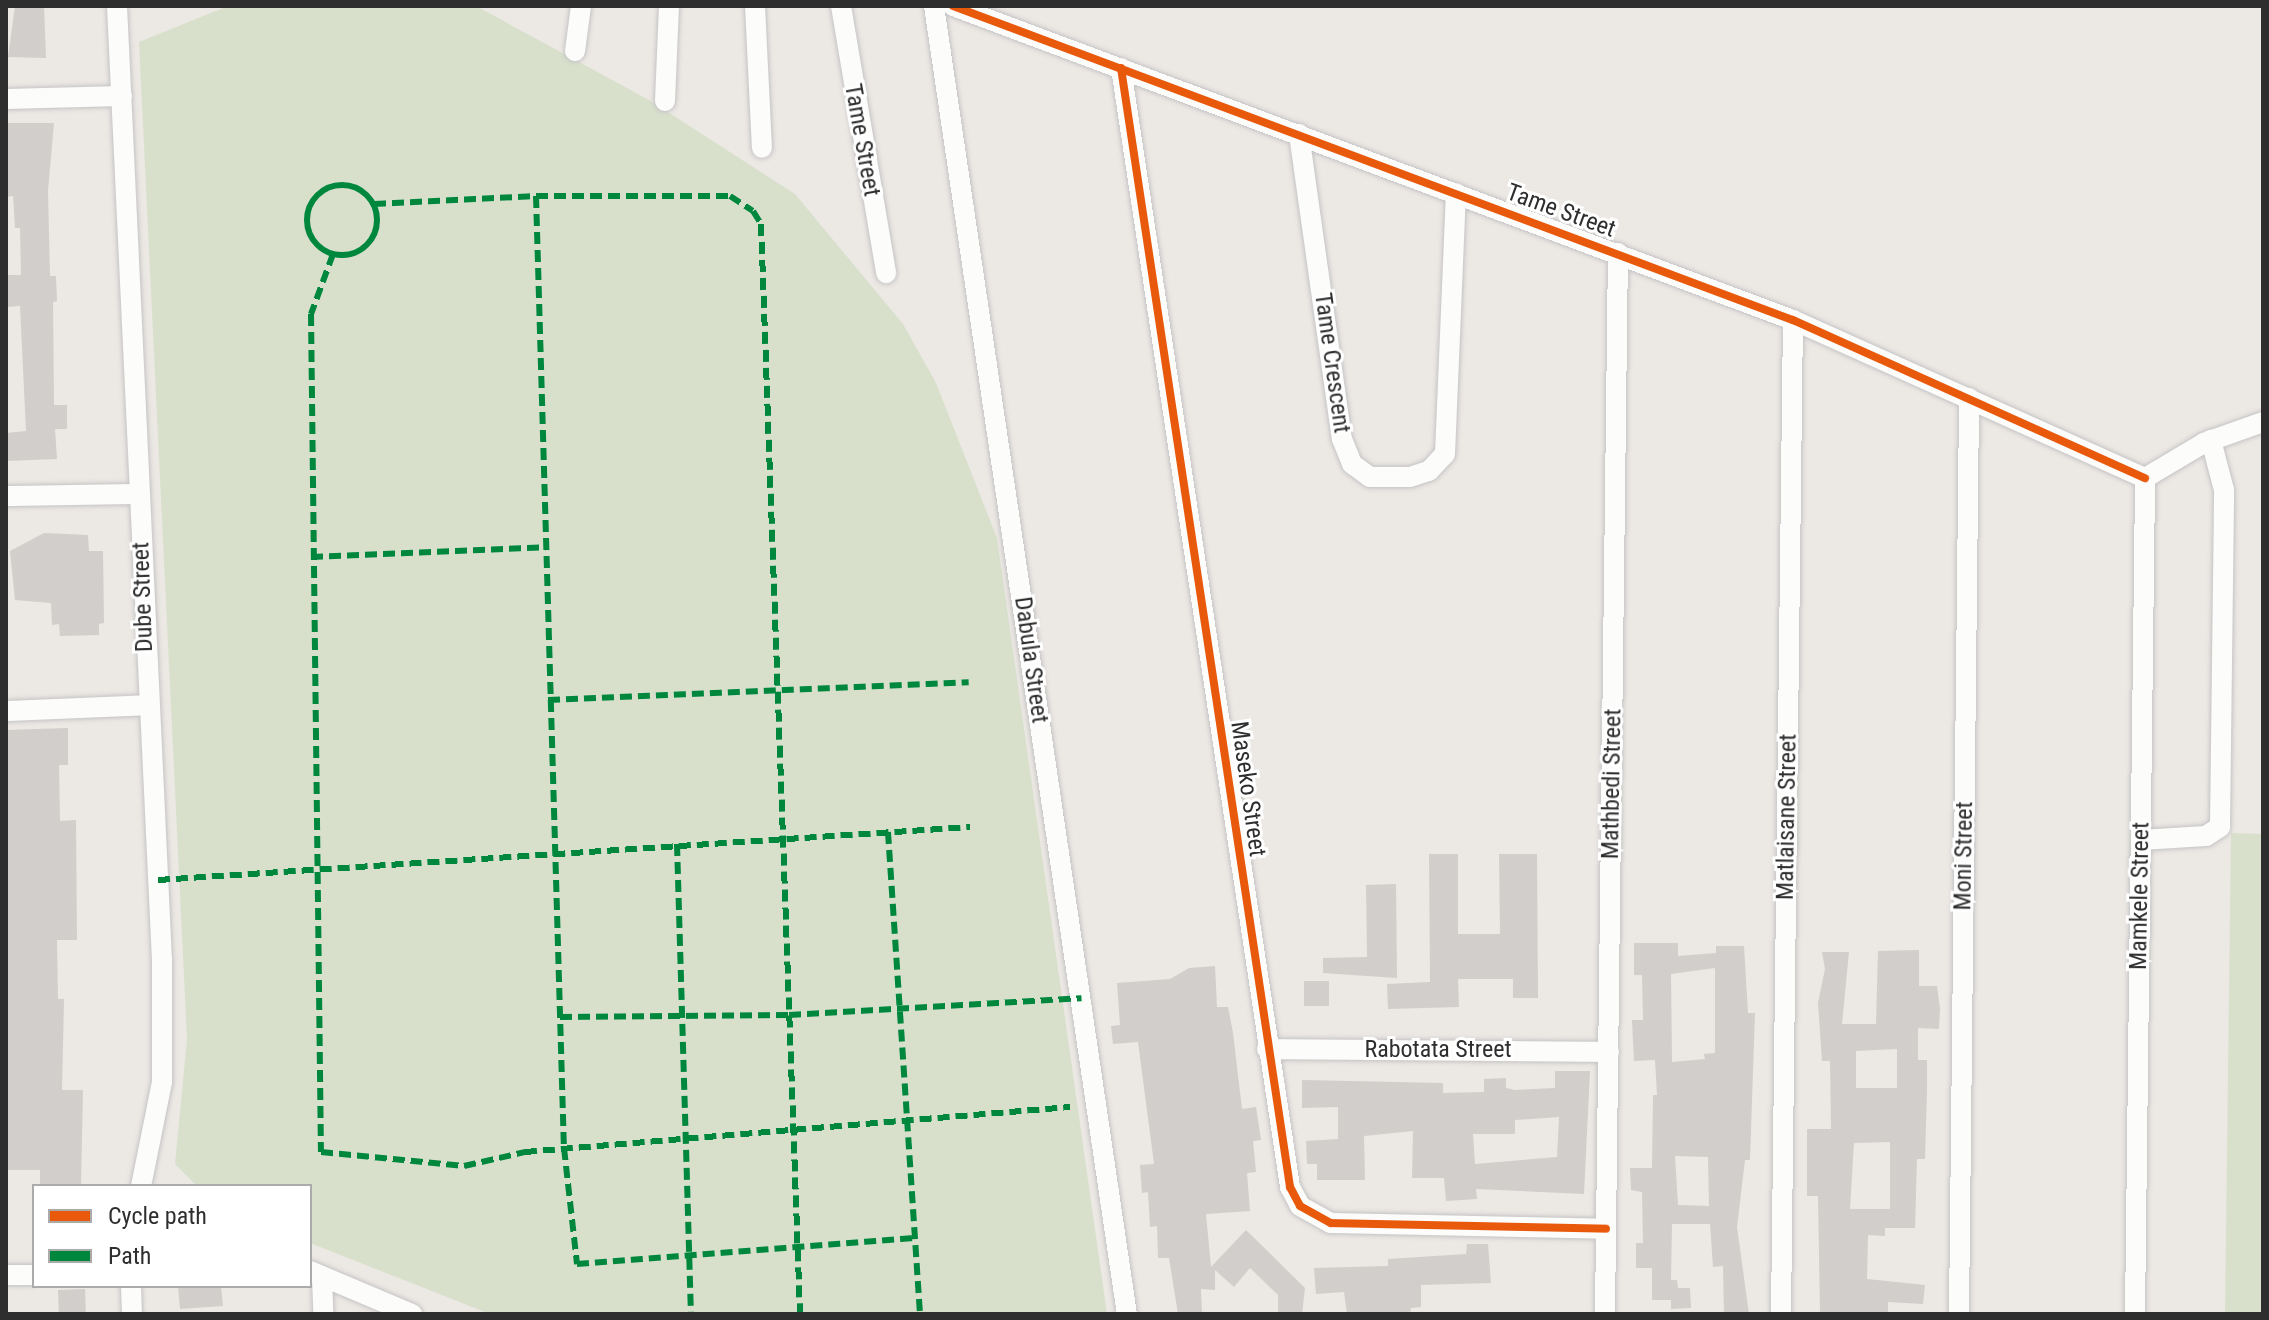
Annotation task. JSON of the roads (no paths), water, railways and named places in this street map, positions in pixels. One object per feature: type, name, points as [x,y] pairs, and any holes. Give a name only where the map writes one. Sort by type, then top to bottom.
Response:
[{"type":"street","name":"Dube Street","points":[[117,6],[163,1022],[158,1111],[141,1184]]},
{"type":"street","points":[[575,51],[581,6]]},
{"type":"street","points":[[665,101],[669,6]]},
{"type":"street","points":[[755,6],[762,148]]},
{"type":"street","name":"Tame Street","points":[[841,6],[886,273]]},
{"type":"street","name":"Dabula Street","points":[[934,6],[1127,1314]]},
{"type":"street","name":"Tame Street","points":[[953,6],[1793,320],[2145,478]]},
{"type":"street","name":"Maseko Street","points":[[1121,68],[1290,1187],[1300,1206],[1319,1219],[1606,1229]]},
{"type":"street","points":[[6,99],[122,96]]},
{"type":"street","name":"Tame Crescent","points":[[1299,134],[1342,439],[1352,464],[1370,477],[1410,477],[1429,471],[1445,454],[1456,193]]},
{"type":"street","name":"Mathbedi Street","points":[[1605,1314],[1618,253]]},
{"type":"street","name":"Matlaisane Street","points":[[1781,1314],[1793,320]]},
{"type":"street","name":"Moni Street","points":[[1959,1314],[1969,398]]},
{"type":"street","points":[[2145,478],[2211,440],[2263,422]]},
{"type":"street","points":[[2141,840],[2206,836],[2220,827],[2224,490],[2211,440]]},
{"type":"street","name":"Mamkele Street","points":[[2135,1314],[2145,478]]},
{"type":"street","points":[[6,496],[139,494]]},
{"type":"street","points":[[6,711],[148,705]]},
{"type":"street","name":"Rabotata Street","points":[[1267,1049],[1609,1052]]},
{"type":"street","points":[[316,1274],[323,1314]]},
{"type":"street","points":[[316,1274],[412,1314]]},
{"type":"street","points":[[6,1275],[32,1275]]},
{"type":"street","points":[[131,1288],[132,1314]]}]
